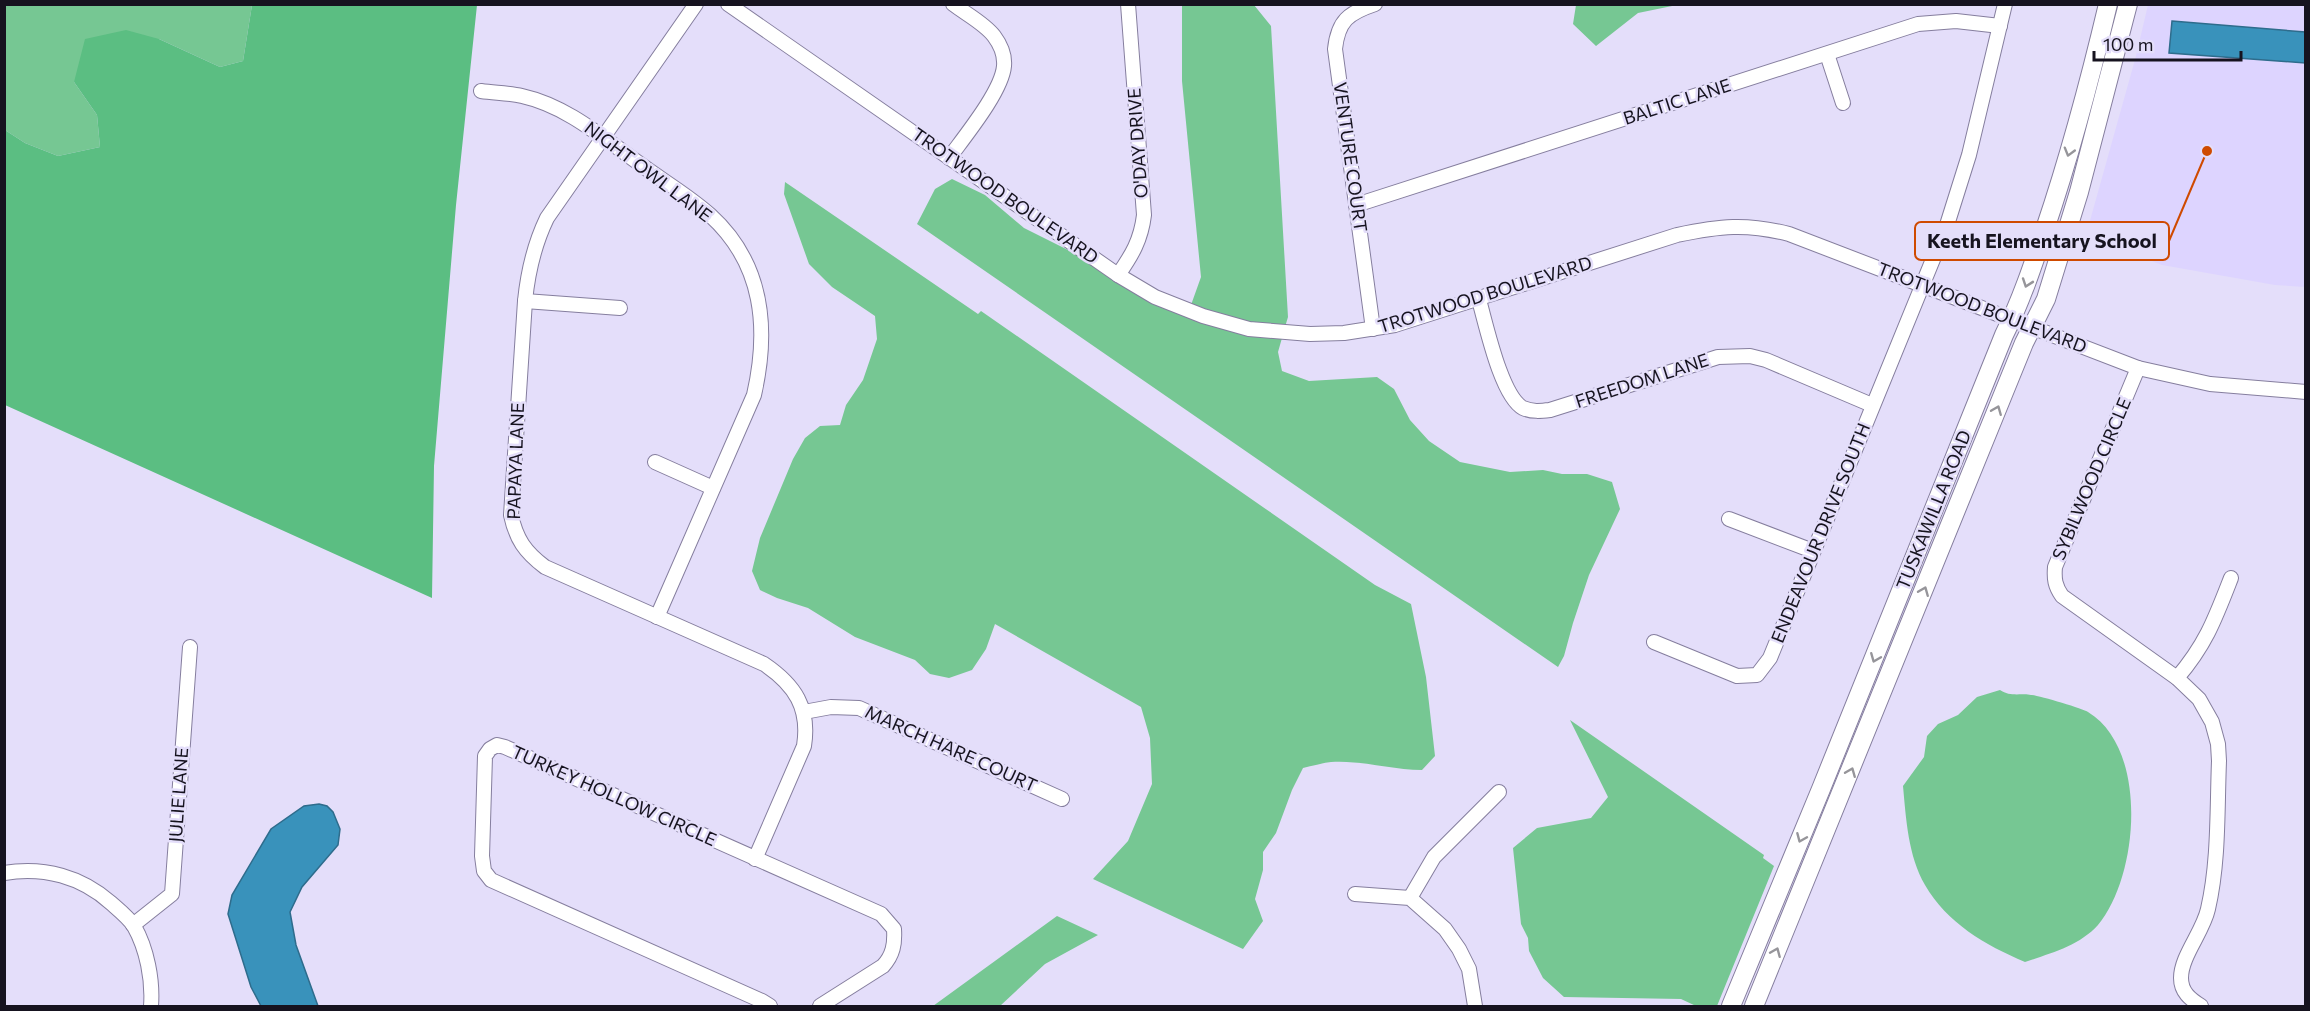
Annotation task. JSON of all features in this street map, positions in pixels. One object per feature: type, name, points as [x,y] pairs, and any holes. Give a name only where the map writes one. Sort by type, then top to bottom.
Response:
[{"type":"main road","name":"TUSKAWILLA ROAD","points":[[1755,1006],[2019,354],[2046,299],[2079,192],[2108,4]]},
{"type":"main road","name":"TUSKAWILLA ROAD","points":[[1731,1006],[2022,297],[2059,187],[2095,98],[2128,4]]},
{"type":"main road","points":[[2059,187],[2079,192]]},
{"type":"street","name":"PAPAYA LANE","points":[[696,4],[547,218],[535,243],[525,301],[511,515],[515,532],[530,555],[545,567],[764,664],[781,676],[794,690],[804,712],[807,730],[804,746],[755,859]]},
{"type":"street","name":"TROTWOOD BOULEVARD","points":[[728,4],[1118,275],[1155,297],[1203,316],[1249,328],[1310,334],[1373,330],[1479,300],[1677,235],[1713,228],[1743,226],[1789,234],[2138,368],[2210,384],[2306,392]]},
{"type":"street","points":[[950,158],[999,85],[1004,65],[1001,48],[988,29],[953,4]]},
{"type":"street","name":"O'DAY DRIVE","points":[[1118,275],[1134,252],[1142,233],[1144,215],[1128,4]]},
{"type":"street","name":"VENTURE COURT","points":[[1373,330],[1335,49],[1336,36],[1343,22],[1356,10],[1375,4]]},
{"type":"street","name":"ENDEAVOUR DRIVE SOUTH","points":[[1654,642],[1737,676],[1757,675],[1770,658],[1947,225],[1969,155],[2005,4]]},
{"type":"street","name":"BALTIC LANE","points":[[1356,205],[1918,24],[1956,21],[2000,26]]},
{"type":"street","points":[[1827,54],[1843,103]]},
{"type":"street","name":"NIGHT OWL LANE","points":[[481,91],[522,96],[574,117],[710,215],[733,241],[746,263],[759,300],[761,365],[754,395],[657,617]]},
{"type":"street","name":"FREEDOM LANE","points":[[1479,300],[1504,386],[1522,407],[1536,412],[1550,410],[1718,357],[1736,355],[1766,360],[1872,405]]},
{"type":"street","points":[[525,301],[620,308]]},
{"type":"street","name":"SYBILWOOD CIRCLE","points":[[2138,368],[2055,567],[2055,588],[2062,596],[2177,678],[2199,699],[2212,722],[2218,744],[2213,883],[2208,912],[2184,963],[2181,976],[2182,989],[2190,999],[2201,1006]]},
{"type":"street","points":[[655,462],[713,488]]},
{"type":"street","points":[[1729,519],[1813,551]]},
{"type":"street","points":[[2177,678],[2197,655],[2214,623],[2231,578]]},
{"type":"street","name":"JULIE LANE","points":[[133,926],[172,894],[190,646]]},
{"type":"street","name":"MARCH HARE COURT","points":[[804,712],[837,706],[859,708],[1062,799]]},
{"type":"street","name":"TURKEY HOLLOW CIRCLE","points":[[770,1006],[762,1000],[491,880],[484,871],[482,856],[486,756],[490,749],[496,745],[505,747],[881,914],[894,929],[893,951],[883,966],[820,1006]]},
{"type":"street","points":[[1410,898],[1434,857],[1499,792]]},
{"type":"street","points":[[4,873],[55,873],[78,880],[100,893],[133,926],[143,947],[149,972],[151,1006]]},
{"type":"street","points":[[1355,894],[1410,898],[1445,929],[1469,969],[1475,1006]]},
{"type":"shaded area","points":[[2148,5],[2305,5],[2305,287],[2275,285],[2162,265],[2086,235]]},
{"type":"green space","points":[[252,4],[243,61],[220,67],[159,39],[74,82],[97,115],[100,147],[58,156],[25,143],[5,130],[4,5]]},
{"type":"green space","points":[[1576,4],[1677,5],[1638,13],[1596,46],[1573,24]]},
{"type":"green space","points":[[252,5],[477,5],[456,205],[434,466],[432,598],[5,405],[5,130],[25,143],[58,156],[100,147],[97,115],[74,82],[85,39],[126,30],[159,39],[220,67],[243,61]]},
{"type":"green space","points":[[1182,5],[1254,5],[1271,26],[1288,317],[1285,327],[1250,323],[1191,305],[1201,277],[1182,81]]},
{"type":"green space","points":[[952,179],[985,195],[1024,228],[1082,257],[1115,280],[1282,338],[1278,352],[1282,371],[1309,381],[1377,377],[1394,389],[1410,420],[1429,441],[1460,462],[1510,472],[1543,470],[1562,474],[1587,474],[1612,482],[1620,509],[1589,575],[1564,656],[1558,667],[917,224],[935,189]]},
{"type":"green space","points":[[785,182],[978,314],[981,311],[1375,585],[1411,604],[1426,677],[1435,756],[1422,770],[1343,762],[1328,762],[1303,768],[1276,833],[1263,852],[1263,870],[1255,899],[1263,921],[1243,949],[1093,879],[1128,841],[1152,784],[1150,738],[1141,707],[995,624],[986,649],[972,670],[949,678],[930,674],[915,660],[855,637],[808,608],[760,590],[752,571],[760,538],[793,459],[805,438],[820,426],[840,425],[846,405],[863,380],[877,339],[875,316],[832,287],[809,264],[784,194]]},
{"type":"green space","points":[[2000,690],[2011,694],[2042,697],[2088,712],[2108,730],[2121,754],[2129,783],[2131,814],[2129,846],[2122,876],[2112,903],[2098,925],[2082,938],[2064,948],[2025,962],[1968,931],[1944,911],[1934,899],[1919,874],[1915,862],[1904,798],[1903,786],[1924,757],[1927,736],[1938,724],[1958,715],[1977,697]]},
{"type":"green space","points":[[1570,720],[1764,855],[1763,858],[1774,866],[1717,1006],[1696,1006],[1681,999],[1564,997],[1543,978],[1529,951],[1528,938],[1521,924],[1513,848],[1537,828],[1591,818],[1608,797]]},
{"type":"green space","points":[[1057,916],[1098,935],[1045,964],[1000,1006],[933,1006]]},
{"type":"water","points":[[2172,21],[2305,32],[2305,63],[2169,53]]},
{"type":"water","points":[[319,804],[327,806],[333,812],[340,829],[338,845],[302,887],[290,912],[296,945],[318,1006],[261,1006],[251,987],[228,914],[232,895],[271,829],[304,806]]},
{"type":"place","name":"Keeth Elementary School","points":[[2207,151]]}]
